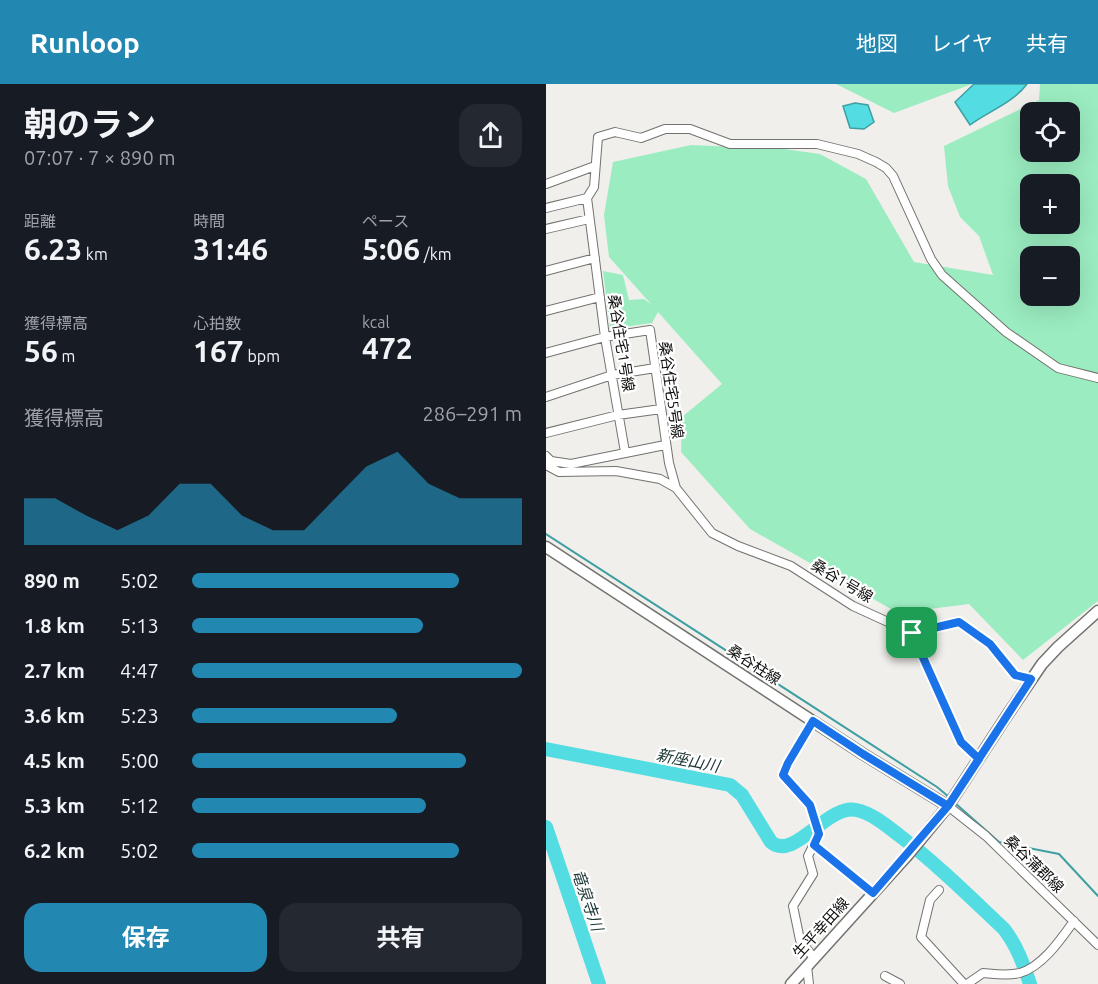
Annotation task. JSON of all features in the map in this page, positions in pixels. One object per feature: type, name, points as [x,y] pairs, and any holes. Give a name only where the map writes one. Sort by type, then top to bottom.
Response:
[{"type":"main road","name":"桑谷柱線","points":[[546,547],[863,754],[948,806]]},
{"type":"main road","name":"生平幸田線","points":[[791,984],[948,806],[1031,679],[1058,647],[1098,611]]},
{"type":"street","points":[[546,208],[587,198],[594,187],[598,137],[615,132],[641,138],[664,129],[690,129],[730,144],[817,144],[858,154],[881,165],[893,177],[942,275],[973,304],[1006,332],[1058,368],[1098,378]]},
{"type":"street","points":[[546,184],[595,166]]},
{"type":"street","name":"桑谷住宅1号線","points":[[587,198],[605,337],[625,452]]},
{"type":"street","points":[[546,229],[589,219]]},
{"type":"street","points":[[546,271],[595,258]]},
{"type":"street","points":[[546,311],[600,297]]},
{"type":"street","name":"桑谷住宅5号線","points":[[546,353],[605,337],[650,330],[666,438],[665,445],[676,488]]},
{"type":"street","points":[[546,397],[612,375],[655,368]]},
{"type":"street","points":[[546,434],[618,415],[661,408]]},
{"type":"street","points":[[546,456],[551,461],[570,464],[665,445]]},
{"type":"street","points":[[546,465],[559,472],[616,471],[660,479],[676,488]]},
{"type":"street","name":"桑谷1号線","points":[[676,488],[712,534],[791,566],[854,606],[912,633]]},
{"type":"street","points":[[979,759],[961,742],[912,633],[959,622],[990,644],[1015,675],[1031,679]]},
{"type":"street","points":[[809,984],[810,962],[801,940],[794,906],[813,874],[808,856],[819,834],[810,805],[783,775],[813,721]]},
{"type":"street","name":"桑谷蒲郡線","points":[[948,806],[986,836],[1098,945]]},
{"type":"street","points":[[814,845],[873,893]]},
{"type":"street","points":[[939,890],[930,900],[921,937],[966,984],[983,972],[1005,975],[1021,973],[1054,947],[1074,921]]},
{"type":"street","points":[[885,976],[900,984]]},
{"type":"green space","points":[[836,84],[972,84],[894,113]]},
{"type":"green space","points":[[1040,84],[1098,84],[1098,601],[1023,660],[969,604],[898,613],[750,529],[681,452],[682,417],[722,384],[658,312],[652,323],[610,329],[603,271],[623,275],[629,300],[644,299],[651,304],[609,257],[604,215],[613,162],[691,145],[784,149],[820,154],[866,179],[914,262],[993,275],[979,236],[960,217],[948,186],[944,146],[1020,109],[1020,162],[1080,162],[1080,102],[1035,102],[1039,100]]},
{"type":"water","points":[[974,84],[1027,84],[1008,102],[970,125],[955,102]]},
{"type":"water","points":[[855,103],[868,105],[874,122],[864,129],[850,128],[843,106]]},
{"type":"waterway","points":[[546,534],[937,787],[949,797]]},
{"type":"waterway","name":"新座山川","points":[[546,749],[730,785],[742,795],[771,842],[780,846],[790,845],[845,810],[856,810],[868,814],[885,824],[927,858],[1004,929],[1013,942],[1030,984]]},
{"type":"waterway","points":[[955,803],[999,842],[1059,854],[1098,896]]},
{"type":"waterway","name":"竜泉寺川","points":[[546,827],[599,984]]},
{"type":"route","points":[[912,633],[959,622],[990,644],[1015,675],[1031,679],[979,759],[948,806],[813,721],[783,775],[810,805],[819,834],[814,845],[873,893],[948,806],[979,759],[961,742],[912,633]]}]
